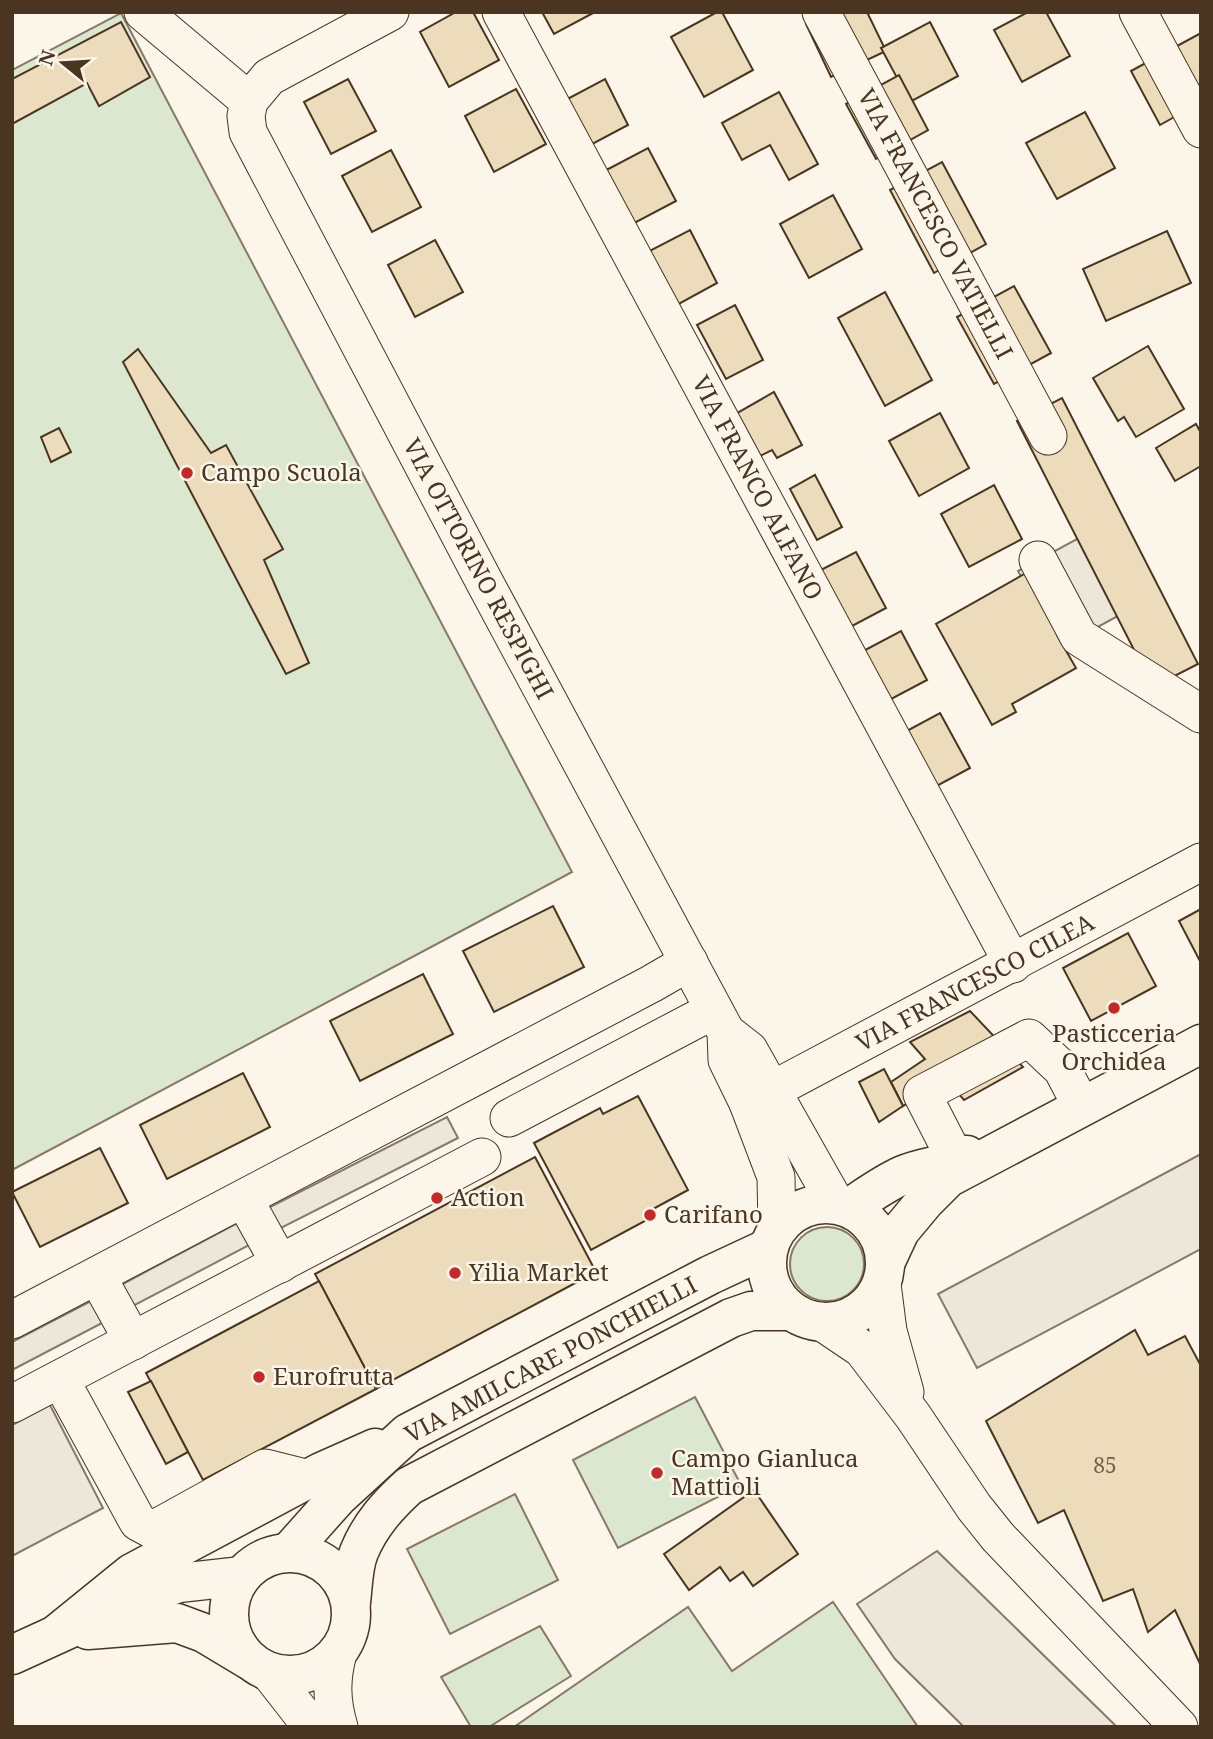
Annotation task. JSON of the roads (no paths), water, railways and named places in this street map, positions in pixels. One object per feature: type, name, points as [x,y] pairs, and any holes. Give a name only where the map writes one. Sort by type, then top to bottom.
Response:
[{"type":"main road","name":"VIA AMILCARE PONCHIELLI","points":[[58,1633],[177,1623],[204,1633],[259,1666],[287,1676],[306,1674],[324,1666],[338,1653],[347,1637],[352,1620],[351,1602],[358,1554],[373,1525],[388,1505],[409,1486],[731,1318],[751,1311],[841,1321],[858,1313],[872,1301],[900,1231],[948,1178],[1201,1044]]},
{"type":"main road","name":"VIA AMILCARE PONCHIELLI","points":[[12,1655],[141,1596],[179,1583],[242,1576],[255,1563],[271,1555],[289,1552],[352,1483],[408,1433],[710,1275],[773,1239],[788,1217],[803,1208],[819,1204],[843,1206],[905,1174],[956,1160],[992,1141],[1082,1107]]},
{"type":"main road","points":[[843,1206],[864,1217],[876,1229],[883,1244],[884,1273]]},
{"type":"main road","points":[[773,1239],[767,1266],[770,1283],[778,1298],[806,1317]]},
{"type":"main road","points":[[58,1633],[132,1573],[309,1479],[408,1433]]},
{"type":"main road","points":[[289,1552],[310,1555],[329,1566],[343,1582],[351,1602]]},
{"type":"main road","points":[[242,1576],[233,1592],[229,1610],[230,1628],[237,1646],[259,1666]]},
{"type":"street","points":[[143,12],[249,102],[268,77],[390,12]]},
{"type":"street","name":"VIA FRANCO ALFANO","points":[[501,12],[1013,964]]},
{"type":"street","name":"VIA FRANCESCO VATIELLI","points":[[821,12],[1048,436]]},
{"type":"street","points":[[1138,12],[1201,129]]},
{"type":"street","name":"VIA OTTORINO RESPIGHI","points":[[249,102],[246,116],[248,132],[485,583],[720,1021],[727,1060],[761,1096],[843,1206]]},
{"type":"street","points":[[1038,560],[1079,637],[1201,714]]},
{"type":"street","name":"VIA FRANCESCO CILEA","points":[[761,1096],[1201,862]]},
{"type":"street","points":[[12,1320],[652,984],[689,962]]},
{"type":"street","points":[[509,1118],[720,1021]]},
{"type":"street","points":[[956,1160],[922,1094],[1029,1038],[1062,1069],[1082,1107]]},
{"type":"street","name":"VIA OTTORINO RESPIGHI","points":[[761,1096],[776,1177],[773,1239]]},
{"type":"street","points":[[12,1404],[482,1157]]},
{"type":"street","points":[[244,1199],[280,1264]]},
{"type":"street","points":[[884,1273],[890,1341],[914,1416]]},
{"type":"street","points":[[97,1276],[133,1341]]},
{"type":"street","points":[[806,1317],[862,1349],[914,1416],[974,1507],[998,1537],[1179,1727]]},
{"type":"street","points":[[60,1379],[138,1522],[153,1530],[265,1468],[309,1479]]},
{"type":"street","points":[[338,1653],[332,1677],[333,1706],[339,1727]]},
{"type":"street","points":[[259,1666],[312,1727]]},
{"type":"place","name":"Campo Scuola","points":[[187,473]]},
{"type":"place","name":"Pasticceria Orchidea","points":[[1114,1008]]},
{"type":"place","name":"Action","points":[[437,1198]]},
{"type":"place","name":"Carifano","points":[[650,1215]]},
{"type":"place","name":"Yilia Market","points":[[455,1273]]},
{"type":"place","name":"Eurofrutta","points":[[259,1377]]},
{"type":"place","name":"Campo Gianluca Mattioli","points":[[657,1473]]}]
